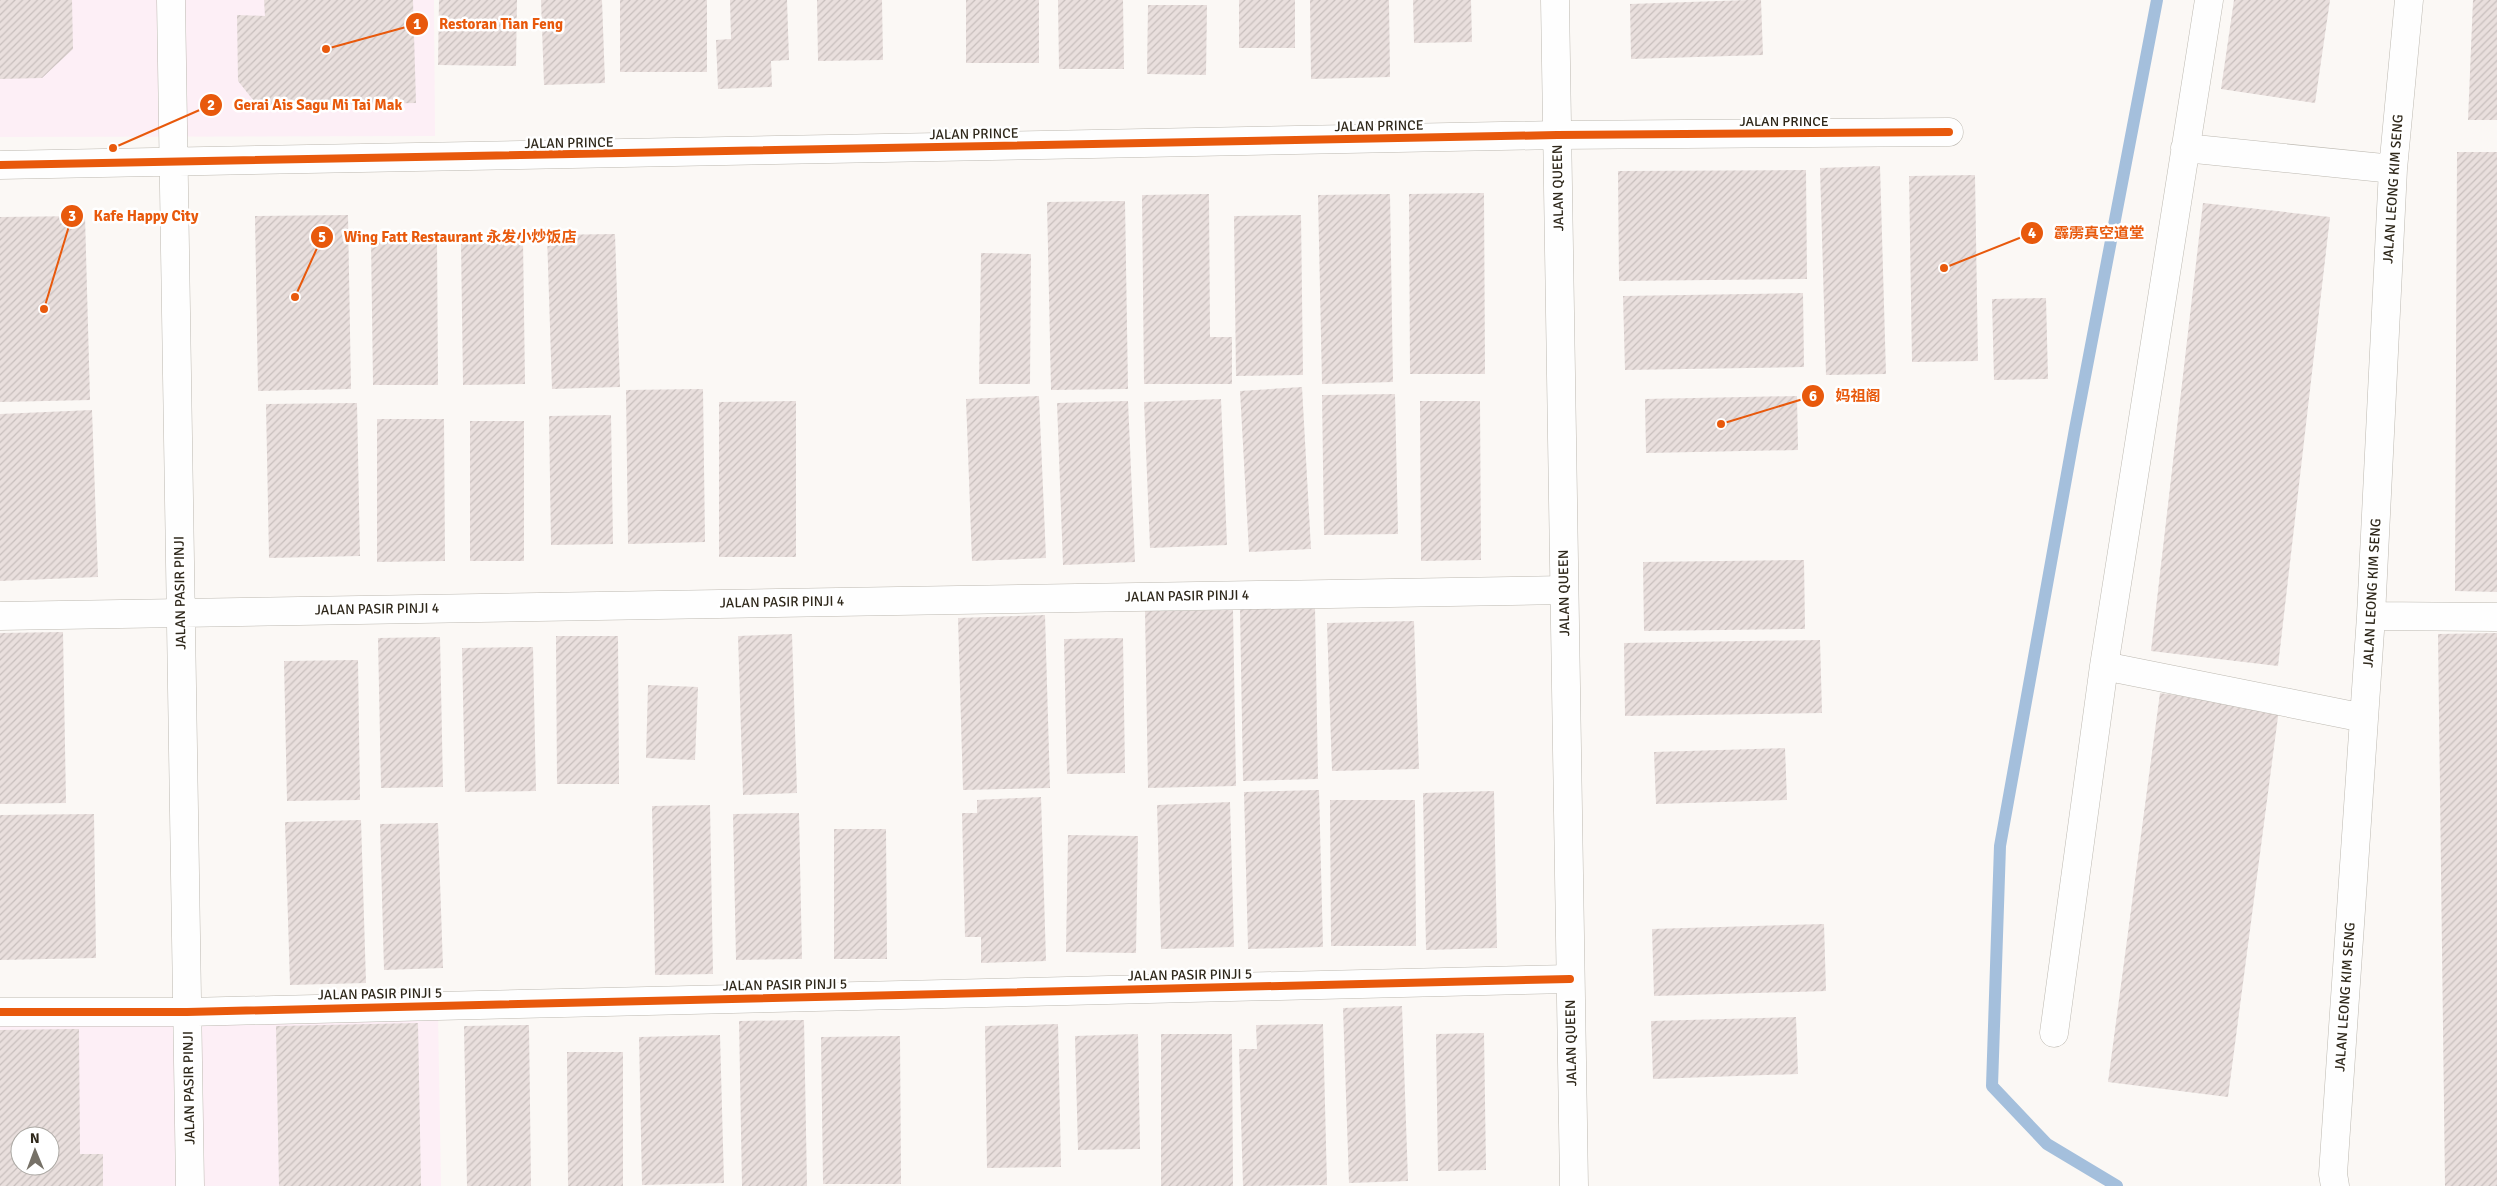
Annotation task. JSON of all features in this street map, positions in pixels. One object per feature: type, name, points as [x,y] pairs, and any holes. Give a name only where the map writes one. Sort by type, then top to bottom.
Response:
[{"type":"street","name":"JALAN PASIR PINJI","points":[[171,0],[190,1186]]},
{"type":"street","name":"JALAN QUEEN","points":[[1555,0],[1574,1186]]},
{"type":"street","points":[[2054,1033],[2104,666],[2209,0]]},
{"type":"street","name":"JALAN LEONG KIM SENG","points":[[2336,1186],[2333,1174],[2371,616],[2393,169],[2409,0]]},
{"type":"street","name":"JALAN PRINCE","points":[[0,166],[1557,135],[1949,132]]},
{"type":"street","points":[[2185,148],[2393,169]]},
{"type":"street","name":"JALAN PASIR PINJI 4","points":[[0,616],[1564,590]]},
{"type":"street","points":[[2371,616],[2497,617]]},
{"type":"street","points":[[2104,666],[2364,718]]},
{"type":"street","name":"JALAN PASIR PINJI 5","points":[[0,1012],[188,1012],[1570,979]]},
{"type":"shaded area","points":[[0,0],[434,0],[435,136],[0,137]]},
{"type":"shaded area","points":[[438,1011],[441,1186],[0,1186],[0,1018]]},
{"type":"building","points":[[0,0],[72,0],[73,49],[42,78],[0,79]]},
{"type":"building","points":[[264,0],[413,0],[416,103],[258,106],[238,81],[237,15],[265,16]]},
{"type":"building","points":[[439,0],[517,0],[516,66],[438,65]]},
{"type":"building","points":[[541,0],[602,0],[605,83],[544,85]]},
{"type":"building","points":[[620,0],[707,0],[707,72],[620,72]]},
{"type":"building","points":[[730,0],[787,0],[789,60],[771,61],[772,87],[718,89],[716,40],[731,39]]},
{"type":"building","points":[[817,0],[882,0],[883,60],[818,61]]},
{"type":"building","points":[[966,0],[1039,0],[1039,63],[966,63]]},
{"type":"building","points":[[1058,0],[1123,0],[1124,69],[1059,69]]},
{"type":"building","points":[[1239,0],[1295,0],[1295,48],[1239,48]]},
{"type":"building","points":[[1310,0],[1389,0],[1390,77],[1311,79]]},
{"type":"building","points":[[1413,0],[1471,0],[1472,42],[1414,43]]},
{"type":"building","points":[[1761,0],[1763,55],[1631,59],[1630,4]]},
{"type":"building","points":[[2234,0],[2330,0],[2315,103],[2221,89]]},
{"type":"building","points":[[2473,0],[2497,0],[2497,120],[2468,120]]},
{"type":"building","points":[[1148,5],[1207,5],[1206,75],[1147,74]]},
{"type":"building","points":[[2457,152],[2497,152],[2497,592],[2455,591]]},
{"type":"building","points":[[1880,166],[1886,374],[1826,375],[1820,168]]},
{"type":"building","points":[[1806,170],[1807,279],[1619,281],[1618,171]]},
{"type":"building","points":[[1975,175],[1978,361],[1912,362],[1909,176]]},
{"type":"building","points":[[1484,193],[1485,374],[1410,374],[1409,194]]},
{"type":"building","points":[[1209,194],[1210,337],[1232,337],[1232,384],[1144,384],[1142,195]]},
{"type":"building","points":[[1390,194],[1393,382],[1322,384],[1318,195]]},
{"type":"building","points":[[1125,201],[1128,389],[1051,390],[1047,202]]},
{"type":"building","points":[[2203,203],[2330,217],[2278,666],[2151,651]]},
{"type":"building","points":[[348,215],[351,389],[258,391],[255,216]]},
{"type":"building","points":[[1301,215],[1303,375],[1236,376],[1234,216]]},
{"type":"building","points":[[85,216],[90,400],[0,402],[0,217]]},
{"type":"building","points":[[615,234],[620,387],[552,389],[547,235]]},
{"type":"building","points":[[371,239],[437,239],[438,385],[373,385]]},
{"type":"building","points":[[523,240],[525,384],[463,385],[461,241]]},
{"type":"building","points":[[981,253],[1031,254],[1030,384],[979,384]]},
{"type":"building","points":[[1803,293],[1804,367],[1625,370],[1623,296]]},
{"type":"building","points":[[2046,298],[2048,379],[1994,380],[1992,299]]},
{"type":"building","points":[[1302,387],[1311,549],[1249,552],[1240,391]]},
{"type":"building","points":[[703,389],[705,542],[628,544],[626,390]]},
{"type":"building","points":[[1395,394],[1398,534],[1324,535],[1322,395]]},
{"type":"building","points":[[1039,396],[1046,558],[972,561],[966,399]]},
{"type":"building","points":[[1797,396],[1798,450],[1646,453],[1645,399]]},
{"type":"building","points":[[1221,399],[1227,545],[1150,548],[1144,402]]},
{"type":"building","points":[[796,401],[796,557],[719,557],[719,402]]},
{"type":"building","points":[[1128,401],[1135,562],[1063,565],[1057,403]]},
{"type":"building","points":[[1420,401],[1480,401],[1481,560],[1421,561]]},
{"type":"building","points":[[357,403],[360,556],[269,558],[266,404]]},
{"type":"building","points":[[92,410],[98,577],[0,581],[0,414]]},
{"type":"building","points":[[611,415],[613,544],[551,545],[549,416]]},
{"type":"building","points":[[377,419],[444,419],[445,561],[377,562]]},
{"type":"building","points":[[470,421],[524,421],[524,561],[470,561]]},
{"type":"building","points":[[1804,560],[1805,629],[1644,631],[1643,562]]},
{"type":"building","points":[[1315,606],[1318,779],[1243,781],[1240,608]]},
{"type":"building","points":[[1233,610],[1236,786],[1148,788],[1145,611]]},
{"type":"building","points":[[1045,615],[1050,788],[963,790],[958,618]]},
{"type":"building","points":[[1414,621],[1419,769],[1332,771],[1327,623]]},
{"type":"building","points":[[63,632],[66,803],[0,804],[0,633]]},
{"type":"building","points":[[2497,633],[2497,1186],[2445,1186],[2438,634]]},
{"type":"building","points":[[792,634],[797,793],[743,795],[738,636]]},
{"type":"building","points":[[556,636],[618,636],[619,784],[557,784]]},
{"type":"building","points":[[440,637],[443,787],[381,788],[378,638]]},
{"type":"building","points":[[1123,638],[1125,773],[1067,774],[1064,639]]},
{"type":"building","points":[[1820,640],[1822,713],[1625,716],[1624,643]]},
{"type":"building","points":[[533,647],[536,791],[465,792],[462,648]]},
{"type":"building","points":[[358,660],[360,800],[287,801],[284,661]]},
{"type":"building","points":[[648,685],[698,687],[695,760],[646,758]]},
{"type":"building","points":[[2160,693],[2279,709],[2228,1097],[2108,1082]]},
{"type":"building","points":[[1785,748],[1787,800],[1656,804],[1654,752]]},
{"type":"building","points":[[1319,790],[1323,947],[1248,949],[1244,792]]},
{"type":"building","points":[[1494,791],[1497,948],[1426,950],[1423,793]]},
{"type":"building","points":[[1041,797],[1046,961],[981,963],[981,937],[965,937],[962,813],[977,813],[977,800]]},
{"type":"building","points":[[1330,800],[1415,800],[1416,946],[1331,946]]},
{"type":"building","points":[[1230,802],[1234,947],[1161,949],[1157,805]]},
{"type":"building","points":[[710,805],[713,974],[655,975],[652,806]]},
{"type":"building","points":[[799,813],[802,959],[736,960],[733,814]]},
{"type":"building","points":[[94,814],[96,958],[0,960],[0,815]]},
{"type":"building","points":[[361,820],[366,983],[290,985],[285,822]]},
{"type":"building","points":[[438,823],[443,968],[384,970],[380,824]]},
{"type":"building","points":[[834,829],[886,829],[887,959],[834,959]]},
{"type":"building","points":[[1068,835],[1138,836],[1136,953],[1066,952]]},
{"type":"building","points":[[1824,924],[1826,991],[1654,996],[1652,929]]},
{"type":"building","points":[[1402,1006],[1408,1181],[1349,1183],[1343,1008]]},
{"type":"building","points":[[1796,1017],[1798,1074],[1653,1079],[1651,1021]]},
{"type":"building","points":[[804,1020],[807,1186],[742,1186],[739,1021]]},
{"type":"building","points":[[418,1023],[421,1186],[279,1186],[276,1026]]},
{"type":"building","points":[[1058,1024],[1061,1167],[987,1168],[985,1026]]},
{"type":"building","points":[[1323,1024],[1327,1185],[1243,1186],[1239,1049],[1257,1049],[1256,1025]]},
{"type":"building","points":[[529,1025],[531,1186],[467,1186],[464,1026]]},
{"type":"building","points":[[79,1029],[80,1154],[103,1154],[103,1186],[0,1186],[0,1030]]},
{"type":"building","points":[[1484,1033],[1486,1170],[1438,1171],[1436,1034]]},
{"type":"building","points":[[1138,1034],[1140,1149],[1078,1150],[1075,1036]]},
{"type":"building","points":[[1161,1034],[1232,1034],[1233,1186],[1161,1186]]},
{"type":"building","points":[[720,1035],[724,1183],[642,1185],[639,1037]]},
{"type":"building","points":[[900,1036],[901,1184],[823,1184],[821,1037]]},
{"type":"building","points":[[567,1052],[623,1052],[623,1186],[568,1186]]},
{"type":"waterway","points":[[2117,1186],[2047,1144],[1992,1086],[2000,846],[2075,429],[2157,0]]},
{"type":"cycle path","points":[[0,165],[1557,135],[1949,132]]},
{"type":"cycle path","points":[[0,1012],[187,1012],[1570,979]]},
{"type":"place","name":"Restoran Tian Feng","points":[[326,49]]},
{"type":"place","name":"Gerai Ais Sagu Mi Tai Mak","points":[[113,148]]},
{"type":"place","name":"霹雳真空道堂","points":[[1944,268]]},
{"type":"place","name":"Wing Fatt Restaurant 永发小炒饭店","points":[[295,297]]},
{"type":"place","name":"Kafe Happy City","points":[[44,309]]},
{"type":"place","name":"妈祖阁","points":[[1721,424]]}]
